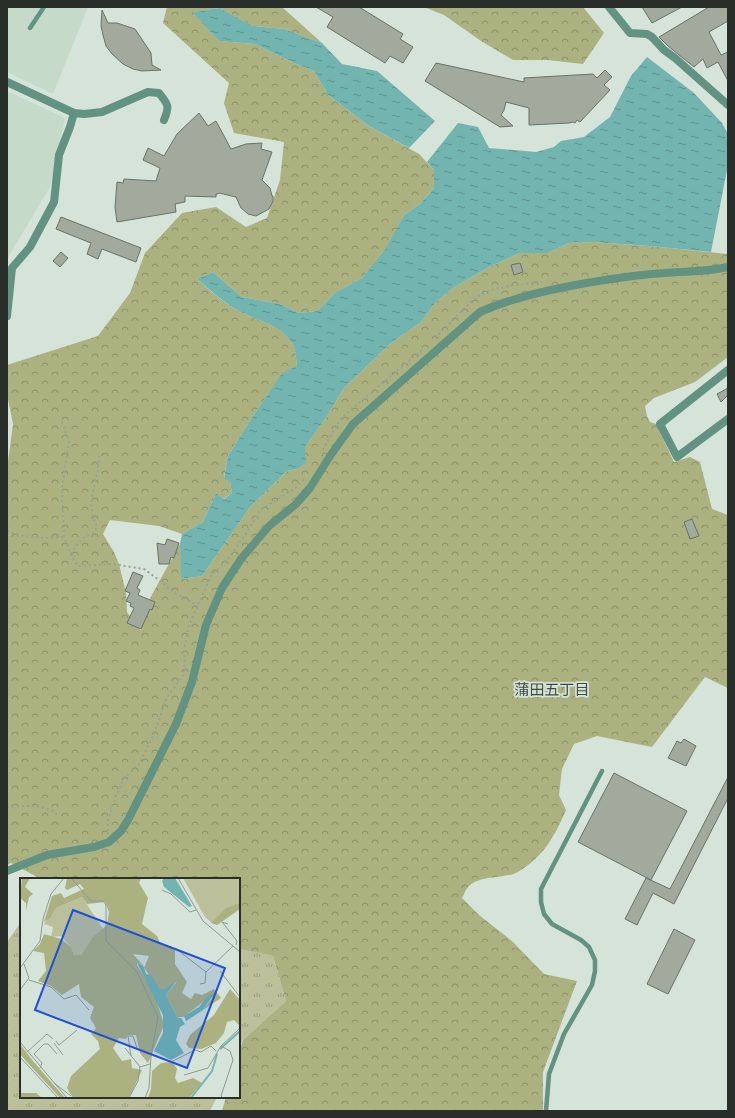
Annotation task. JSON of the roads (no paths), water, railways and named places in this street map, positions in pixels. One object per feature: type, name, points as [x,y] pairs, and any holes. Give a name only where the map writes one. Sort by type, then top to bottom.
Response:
[{"type":"street","points":[[609,7],[630,33],[647,34],[652,37],[664,50],[676,58],[728,105]]},
{"type":"street","points":[[7,82],[74,113],[84,114],[102,112],[148,92],[159,93],[167,102],[168,110],[164,120]]},
{"type":"street","points":[[7,316],[12,268],[30,247],[54,202],[60,155],[74,113]]},
{"type":"street","points":[[7,871],[47,855],[94,847],[109,842],[121,832],[176,724],[192,682],[206,625],[222,588],[241,559],[269,526],[295,505],[310,488],[330,456],[353,424],[379,399],[480,312],[498,304],[529,294],[616,277],[716,270],[728,267]]},
{"type":"street","points":[[728,370],[660,424],[676,456],[728,419]]},
{"type":"lane","points":[[30,28],[44,7]]},
{"type":"lane","points":[[546,1111],[549,1074],[564,1034],[592,985],[595,971],[595,960],[588,948],[580,940],[552,924],[544,914],[541,902],[541,889],[602,771]]},
{"type":"water","points":[[220,8],[253,26],[284,29],[322,43],[342,64],[377,71],[435,121],[409,148],[369,126],[328,95],[314,71],[255,44],[219,41],[192,12]]},
{"type":"water","points":[[647,57],[694,93],[722,123],[728,134],[728,165],[711,252],[593,242],[569,243],[548,253],[520,253],[489,267],[453,288],[436,302],[421,322],[390,344],[344,388],[327,416],[305,447],[306,463],[297,469],[287,471],[251,506],[202,576],[181,579],[180,544],[182,534],[203,522],[216,493],[224,499],[232,493],[230,482],[224,478],[228,456],[282,373],[297,366],[294,347],[289,338],[277,328],[233,308],[197,279],[213,272],[242,297],[280,304],[299,313],[317,311],[336,292],[362,278],[385,250],[404,215],[420,204],[434,188],[434,170],[427,162],[458,123],[478,127],[489,148],[536,152],[554,147],[561,141],[584,137],[610,117],[631,76]]},
{"type":"district","name":"蒲田五丁目","points":[[552,690]]}]
